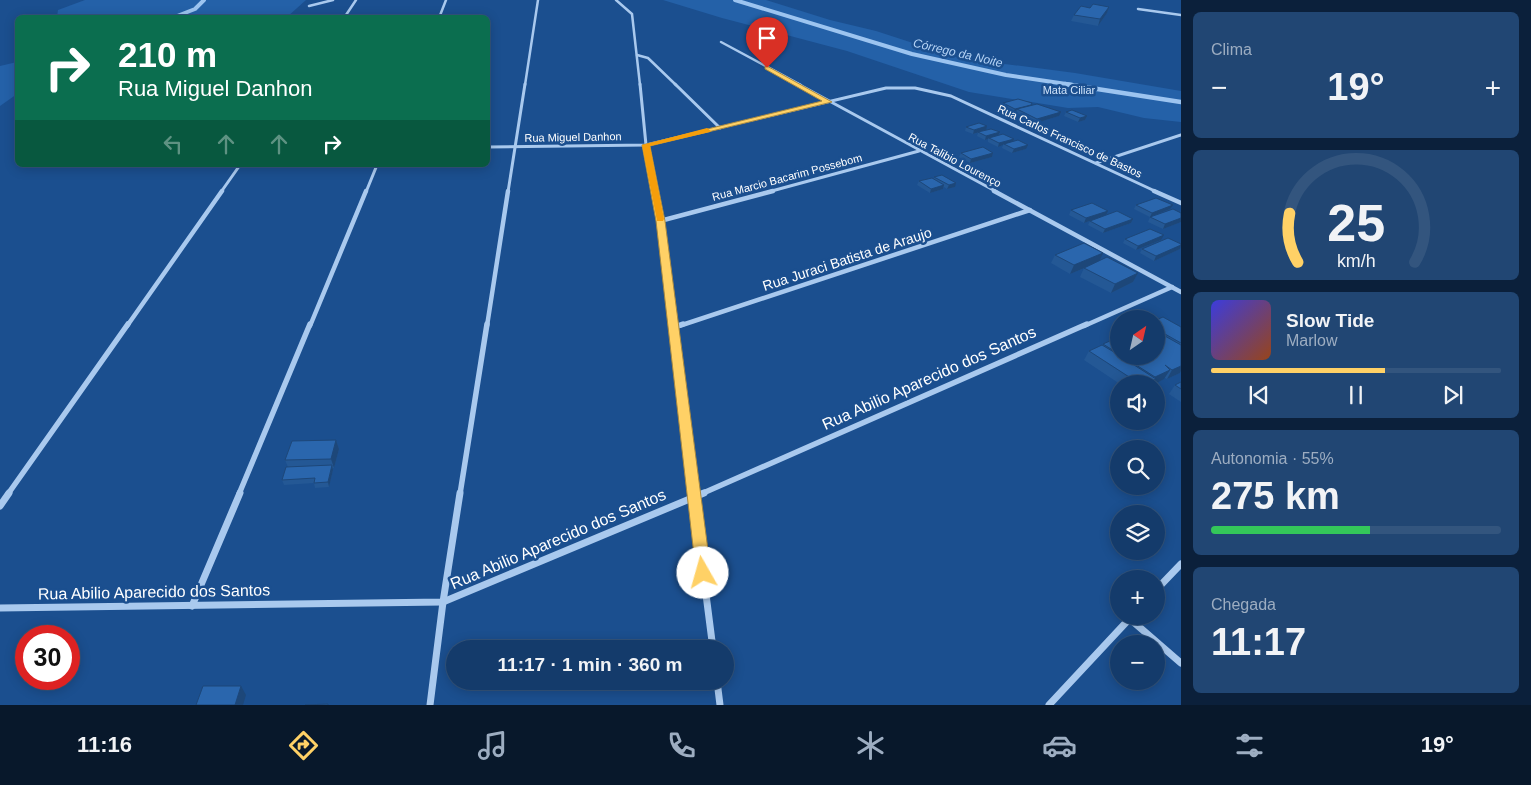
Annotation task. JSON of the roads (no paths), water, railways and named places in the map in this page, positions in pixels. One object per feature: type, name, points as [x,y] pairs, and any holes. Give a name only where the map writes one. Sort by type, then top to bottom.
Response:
[{"type":"street","points":[[310,6],[334,0]]},
{"type":"street","points":[[346,15],[356,0]]},
{"type":"street","points":[[440,15],[446,0]]},
{"type":"street","points":[[430,705],[443,602],[538,0]]},
{"type":"street","points":[[616,0],[632,14],[646,145],[660,221],[712,640]]},
{"type":"street","points":[[1138,10],[1181,15]]},
{"type":"street","name":"Rua Talibio Lourenço","points":[[721,42],[828,102],[1181,292]]},
{"type":"street","points":[[637,55],[648,58],[720,128]]},
{"type":"street","name":"Rua Miguel Danhon","points":[[490,147],[646,145],[886,88],[915,88],[951,96]]},
{"type":"street","name":"Rua Carlos Francisco de Bastos","points":[[951,96],[1181,203]]},
{"type":"street","points":[[1096,163],[1181,135]]},
{"type":"street","name":"Rua Marcio Bacarim Possebom","points":[[660,221],[919,151]]},
{"type":"street","points":[[0,506],[239,167]]},
{"type":"street","points":[[192,606],[376,167]]},
{"type":"street","name":"Rua Juraci Batista de Araujo","points":[[672,328],[1030,210]]},
{"type":"street","name":"Rua Abilio Aparecido dos Santos","points":[[0,608],[443,602],[694,497],[1172,287]]},
{"type":"street","points":[[1165,581],[1181,564]]},
{"type":"street","points":[[1049,705],[1124,625]]},
{"type":"street","points":[[1140,625],[1181,663]]},
{"type":"street","points":[[718,690],[720,705]]},
{"type":"waterway","points":[[180,15],[195,9],[204,0]]},
{"type":"waterway","name":"Córrego da Noite","points":[[735,0],[912,54],[1006,75],[1073,85]]},
{"type":"waterway","name":"Córrego da Noite","points":[[1065,84],[1181,102]]},
{"type":"park label","name":"Mata Ciliar","points":[[1069,90]]}]
